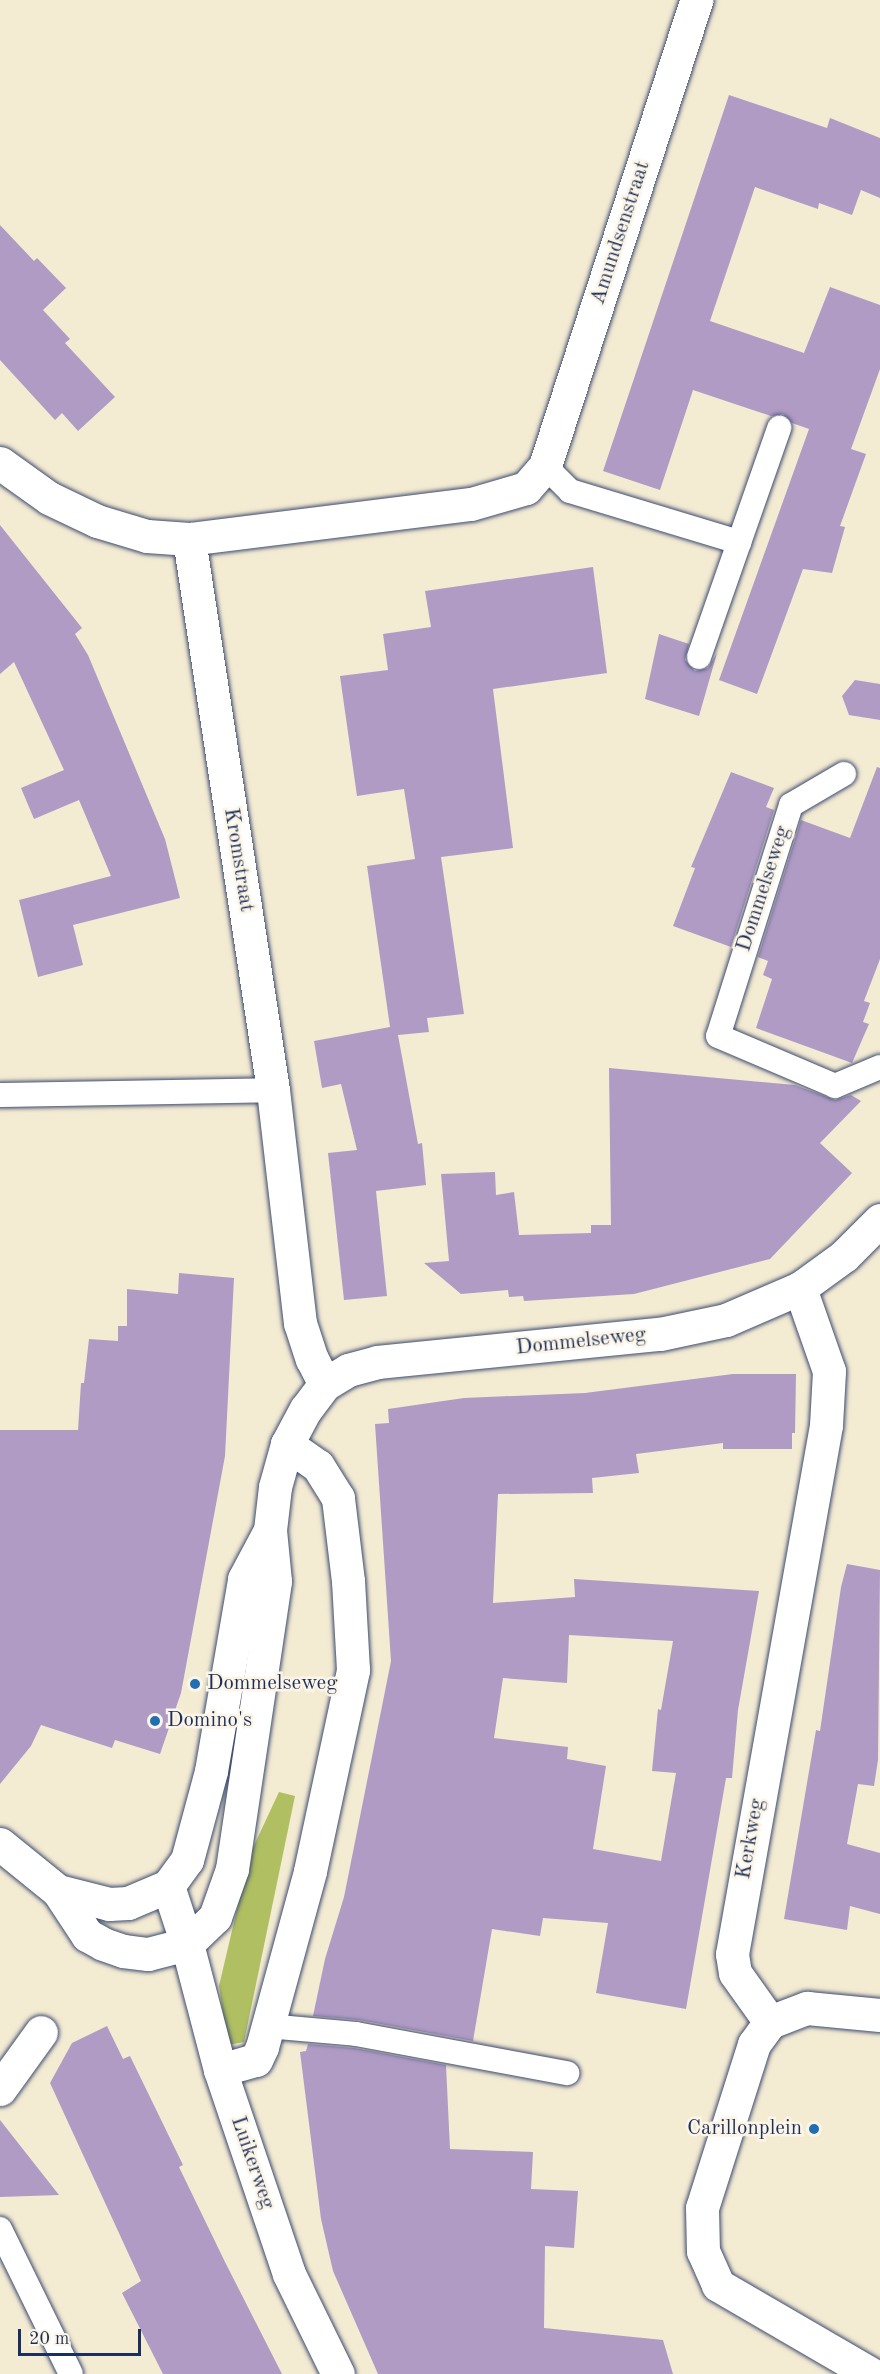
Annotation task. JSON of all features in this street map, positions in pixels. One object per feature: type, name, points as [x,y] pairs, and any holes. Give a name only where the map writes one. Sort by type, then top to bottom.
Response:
[{"type":"street","name":"Amundsenstraat","points":[[189,539],[471,504],[526,488],[545,466],[696,0]]},
{"type":"street","points":[[0,463],[49,498],[98,521],[147,536],[189,539]]},
{"type":"street","name":"Kromstraat","points":[[189,539],[273,1090],[300,1323],[312,1359],[325,1384]]},
{"type":"street","name":"Dommelseweg","points":[[188,1944],[215,1917],[232,1869],[275,1581],[270,1530],[274,1487],[287,1444],[306,1409],[325,1384],[348,1370],[377,1362],[660,1334],[726,1320],[800,1288],[844,1256],[880,1220]]},
{"type":"street","name":"Kerkweg","points":[[770,2022],[735,1972],[732,1954],[826,1425],[829,1371],[800,1288]]},
{"type":"street","points":[[220,2070],[256,2060],[262,2048],[310,1871],[353,1670],[348,1581],[338,1498],[318,1466],[287,1444]]},
{"type":"street","name":"Dommelseweg","points":[[168,1886],[187,1860],[211,1771],[244,1578],[270,1530]]},
{"type":"street","points":[[0,1844],[58,1891],[87,1935],[103,1944],[123,1951],[148,1954],[188,1944]]},
{"type":"street","points":[[58,1891],[109,1904],[128,1903],[168,1886]]},
{"type":"street","name":"Luikerweg","points":[[168,1886],[188,1944],[220,2070],[289,2274],[338,2374]]},
{"type":"street","points":[[871,2374],[718,2285],[703,2251],[702,2208],[754,2043],[770,2022],[807,2008],[880,2015]]},
{"type":"street","points":[[0,2089],[42,2032]]},
{"type":"lane","points":[[699,657],[779,428]]},
{"type":"lane","points":[[545,466],[570,491],[739,542]]},
{"type":"lane","name":"Dommelseweg","points":[[844,774],[790,806],[718,1036],[834,1086],[880,1067]]},
{"type":"lane","points":[[0,1095],[273,1090]]},
{"type":"lane","points":[[267,2026],[356,2034],[567,2073]]},
{"type":"lane","points":[[0,2229],[71,2374]]},
{"type":"green space","points":[[279,1792],[295,1796],[244,2042],[228,2045],[219,1986],[250,1854]]},
{"type":"building","points":[[729,95],[827,128],[830,118],[880,138],[880,198],[861,190],[852,215],[819,203],[818,209],[755,187],[710,321],[804,353],[830,287],[880,305],[880,369],[851,449],[866,454],[840,526],[845,527],[832,573],[803,569],[757,694],[719,680],[809,429],[792,423],[783,414],[771,416],[693,390],[660,490],[603,471]]},
{"type":"building","points":[[0,225],[34,261],[37,258],[66,288],[43,310],[70,339],[65,343],[115,397],[78,431],[62,413],[55,420],[0,360]]},
{"type":"building","points":[[0,525],[82,628],[75,634],[88,655],[165,839],[180,898],[73,925],[83,965],[38,977],[19,900],[111,876],[79,800],[34,819],[21,788],[64,770],[14,662],[0,674]]},
{"type":"building","points":[[593,567],[607,673],[493,689],[513,848],[441,857],[464,1014],[427,1018],[429,1032],[398,1035],[418,1144],[422,1143],[426,1185],[376,1191],[387,1296],[344,1300],[328,1153],[357,1150],[341,1084],[322,1088],[314,1041],[390,1027],[367,866],[415,859],[404,789],[357,796],[340,676],[388,670],[383,634],[431,627],[425,591]]},
{"type":"building","points":[[659,634],[689,644],[685,660],[695,671],[708,668],[717,653],[699,716],[645,699]]},
{"type":"building","points":[[855,680],[880,684],[880,720],[849,715],[842,696]]},
{"type":"building","points":[[877,767],[880,768],[880,959],[864,1001],[870,1003],[863,1022],[869,1024],[852,1063],[756,1028],[772,979],[763,975],[768,961],[758,957],[801,820],[850,838]]},
{"type":"building","points":[[731,772],[774,788],[766,807],[774,810],[731,947],[673,926],[695,868],[691,867]]},
{"type":"building","points":[[609,1068],[795,1085],[835,1100],[851,1095],[861,1101],[820,1143],[852,1173],[770,1259],[634,1294],[524,1301],[523,1296],[509,1297],[508,1290],[461,1294],[424,1263],[449,1261],[441,1174],[495,1172],[496,1195],[514,1192],[519,1235],[591,1233],[591,1225],[611,1225]]},
{"type":"building","points":[[179,1273],[234,1278],[225,1456],[181,1693],[160,1754],[115,1740],[112,1748],[41,1725],[31,1746],[0,1784],[0,1430],[78,1430],[81,1383],[84,1383],[89,1339],[118,1341],[118,1326],[127,1326],[127,1289],[178,1294]]},
{"type":"building","points":[[733,1374],[796,1374],[795,1433],[792,1433],[792,1449],[723,1449],[723,1443],[636,1454],[639,1473],[592,1478],[593,1493],[498,1494],[493,1603],[575,1597],[574,1579],[759,1591],[738,1710],[732,1778],[726,1778],[686,2009],[596,1993],[608,1923],[543,1918],[540,1936],[492,1929],[473,2041],[359,2020],[313,2016],[325,1959],[344,1897],[391,1661],[375,1424],[389,1423],[388,1409],[464,1398],[585,1393]],"holes":[[[569,1635],[673,1641],[661,1710],[658,1709],[652,1771],[676,1773],[661,1861],[593,1849],[606,1766],[567,1759],[568,1747],[494,1738],[503,1678],[567,1683]]]},
{"type":"building","points":[[847,1564],[880,1570],[878,1760],[874,1786],[858,1784],[847,1844],[880,1853],[880,1914],[850,1906],[847,1930],[784,1919],[816,1730],[820,1731],[841,1587]]},
{"type":"building","points":[[107,2026],[123,2059],[130,2056],[183,2165],[179,2167],[282,2374],[163,2374],[122,2293],[141,2281],[50,2083],[72,2043]]},
{"type":"building","points":[[308,2044],[354,2048],[446,2065],[450,2149],[533,2152],[531,2189],[578,2191],[574,2248],[545,2246],[544,2328],[663,2340],[673,2374],[378,2374],[333,2271],[321,2219],[300,2052],[306,2051]]},
{"type":"building","points":[[0,2120],[59,2195],[0,2197]]},
{"type":"place","name":"Dommelseweg","points":[[195,1684]]},
{"type":"place","name":"Domino's","points":[[155,1721]]},
{"type":"place","name":"Carillonplein","points":[[814,2129]]}]
